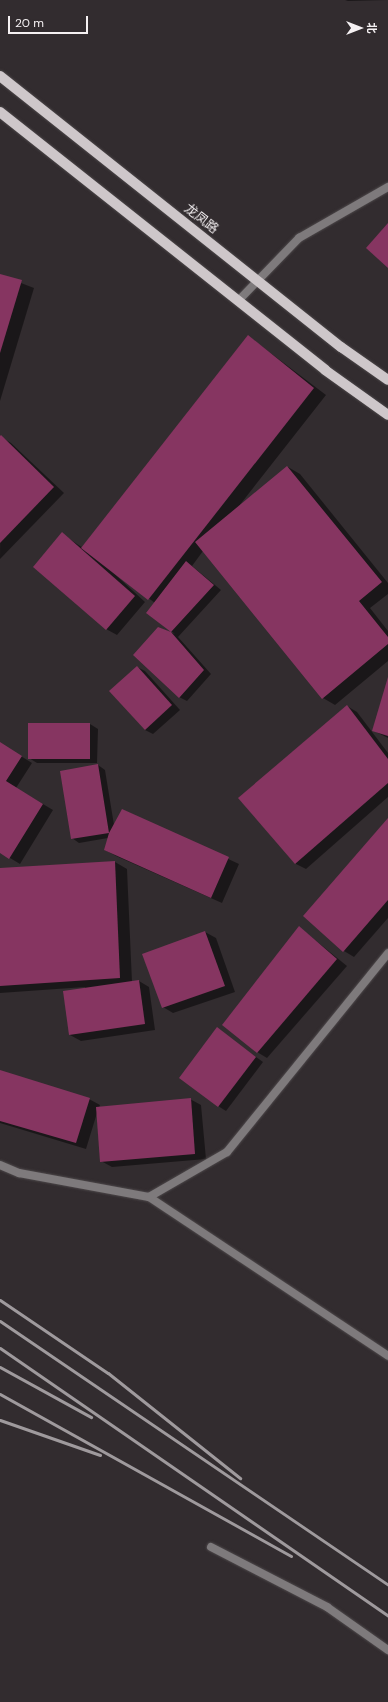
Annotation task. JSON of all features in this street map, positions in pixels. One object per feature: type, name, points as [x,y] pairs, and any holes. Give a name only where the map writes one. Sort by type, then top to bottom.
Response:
[{"type":"main road","name":"龙凤路","points":[[0,76],[341,347],[388,380]]},
{"type":"main road","points":[[0,112],[325,370],[388,415]]},
{"type":"street","points":[[238,301],[256,279],[299,238],[388,187]]},
{"type":"street","points":[[149,1197],[227,1152],[388,953]]},
{"type":"street","points":[[0,1165],[20,1173],[149,1197],[388,1356]]},
{"type":"street","points":[[211,1547],[327,1607],[388,1650]]},
{"type":"building","points":[[388,223],[388,268],[366,248]]},
{"type":"building","points":[[0,274],[22,280],[0,353]]},
{"type":"building","points":[[248,335],[314,388],[148,600],[81,548]]},
{"type":"building","points":[[1,435],[54,487],[0,543],[0,436]]},
{"type":"building","points":[[287,466],[382,582],[359,601],[388,637],[388,644],[322,699],[195,542]]},
{"type":"building","points":[[62,532],[135,596],[106,630],[33,567]]},
{"type":"building","points":[[186,561],[214,585],[171,632],[146,613]]},
{"type":"building","points":[[158,627],[171,632],[204,670],[179,698],[133,655]]},
{"type":"building","points":[[137,666],[172,705],[145,730],[109,691]]},
{"type":"building","points":[[388,677],[388,736],[372,731]]},
{"type":"building","points":[[347,705],[388,759],[388,783],[295,864],[238,798]]},
{"type":"building","points":[[28,723],[90,723],[90,759],[28,759]]},
{"type":"building","points":[[0,742],[22,756],[6,781],[43,804],[9,859],[0,853]]},
{"type":"building","points":[[98,764],[109,833],[71,839],[60,771]]},
{"type":"building","points":[[122,809],[229,857],[211,898],[104,850],[109,833]]},
{"type":"building","points":[[388,818],[388,900],[343,952],[303,916]]},
{"type":"building","points":[[115,861],[120,978],[0,986],[0,868]]},
{"type":"building","points":[[299,926],[337,959],[257,1053],[222,1025]]},
{"type":"building","points":[[205,931],[225,986],[162,1008],[142,954]]},
{"type":"building","points":[[139,980],[145,1024],[69,1035],[63,991]]},
{"type":"building","points":[[217,1027],[256,1057],[218,1107],[179,1078]]},
{"type":"building","points":[[0,1070],[90,1098],[76,1143],[0,1121]]},
{"type":"building","points":[[191,1098],[195,1154],[100,1162],[96,1107]]},
{"type":"railway","points":[[0,1300],[108,1373],[240,1478]]},
{"type":"railway","points":[[0,1321],[388,1585]]},
{"type":"railway","points":[[0,1348],[388,1616]]},
{"type":"railway","points":[[0,1367],[91,1417]]},
{"type":"railway","points":[[0,1394],[291,1556]]},
{"type":"railway","points":[[0,1420],[100,1455]]}]
